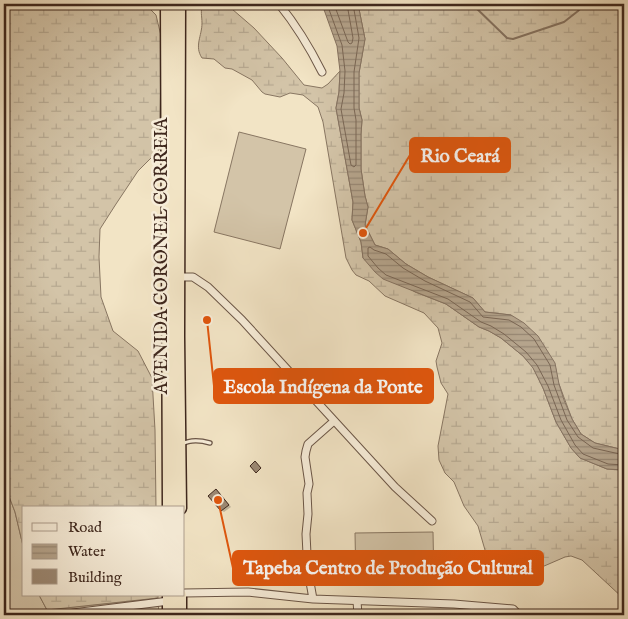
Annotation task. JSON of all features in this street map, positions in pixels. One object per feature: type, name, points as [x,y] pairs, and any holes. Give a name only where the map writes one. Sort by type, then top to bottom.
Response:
[{"type":"highway","name":"AVENIDA CORONEL CORREIA","points":[[168,4],[169,506]]},
{"type":"highway","name":"AVENIDA CORONEL CORREIA","points":[[179,4],[180,506]]},
{"type":"highway","points":[[169,615],[173,597]]},
{"type":"highway","points":[[173,597],[180,615]]},
{"type":"street","points":[[279,4],[300,33],[322,72]]},
{"type":"street","points":[[179,277],[193,277],[208,288],[242,320],[395,487],[432,521]]},
{"type":"street","points":[[312,599],[306,534],[309,484],[306,451],[308,444],[334,421]]},
{"type":"street","points":[[185,593],[248,592],[357,602],[454,604],[513,609],[517,615]]},
{"type":"street","points":[[57,615],[173,597]]},
{"type":"street","points":[[357,602],[358,615]]},
{"type":"lane","points":[[179,446],[193,440],[210,443]]},
{"type":"green space","points":[[4,4],[145,4],[156,15],[162,40],[159,150],[138,171],[100,229],[99,257],[101,297],[113,331],[138,351],[152,378],[156,506],[22,506],[22,542],[15,512],[4,483]]},
{"type":"green space","points":[[203,4],[222,4],[232,9],[254,28],[304,85],[322,88],[340,71],[336,108],[353,202],[352,220],[361,242],[363,258],[415,292],[446,304],[479,327],[501,338],[533,367],[556,422],[571,448],[580,458],[607,469],[624,470],[624,599],[582,560],[571,556],[521,576],[511,573],[485,550],[478,526],[464,506],[454,482],[445,473],[439,460],[438,446],[448,394],[441,383],[436,361],[442,343],[438,328],[424,313],[385,296],[369,281],[356,275],[352,270],[346,258],[323,122],[318,107],[303,95],[290,93],[280,97],[265,94],[252,80],[232,69],[225,68],[214,59],[202,58],[198,45],[202,28],[201,11]]},
{"type":"green space","points":[[358,4],[624,4],[624,450],[595,443],[581,434],[572,419],[559,384],[511,315],[485,312],[473,298],[428,277],[406,264],[388,249],[375,245],[365,225],[368,207],[361,169],[362,120],[359,108],[359,73],[365,39]]},
{"type":"green space","points":[[239,132],[306,149],[280,249],[214,232]]},
{"type":"green space","points":[[4,483],[15,512],[22,542],[22,596],[40,596],[47,610],[158,598],[159,615],[4,615]]},
{"type":"green space","points":[[433,532],[434,584],[356,585],[355,533]]},
{"type":"green space","points":[[40,596],[158,596],[158,598],[47,610]]},
{"type":"water","points":[[322,4],[358,4],[365,39],[359,73],[359,108],[362,120],[361,169],[368,207],[365,225],[375,245],[388,249],[406,264],[428,277],[473,298],[485,312],[511,315],[524,323],[538,336],[555,363],[564,400],[581,434],[595,443],[624,450],[624,470],[607,469],[580,458],[571,448],[556,422],[533,368],[523,356],[501,338],[479,327],[446,304],[383,279],[363,258],[361,242],[352,220],[353,202],[336,108],[340,71],[337,46]]},
{"type":"building","points":[[255,461],[261,468],[256,473],[250,466]]},
{"type":"building","points":[[216,489],[229,505],[221,511],[208,496]]},
{"type":"waterway","points":[[472,4],[507,38],[513,39],[564,22],[584,4]]},
{"type":"place","name":"Rio Ceará","points":[[363,233]]},
{"type":"place","name":"Escola Indígena da Ponte","points":[[207,320]]},
{"type":"place","name":"Tapeba Centro de Produção Cultural","points":[[218,500]]}]
